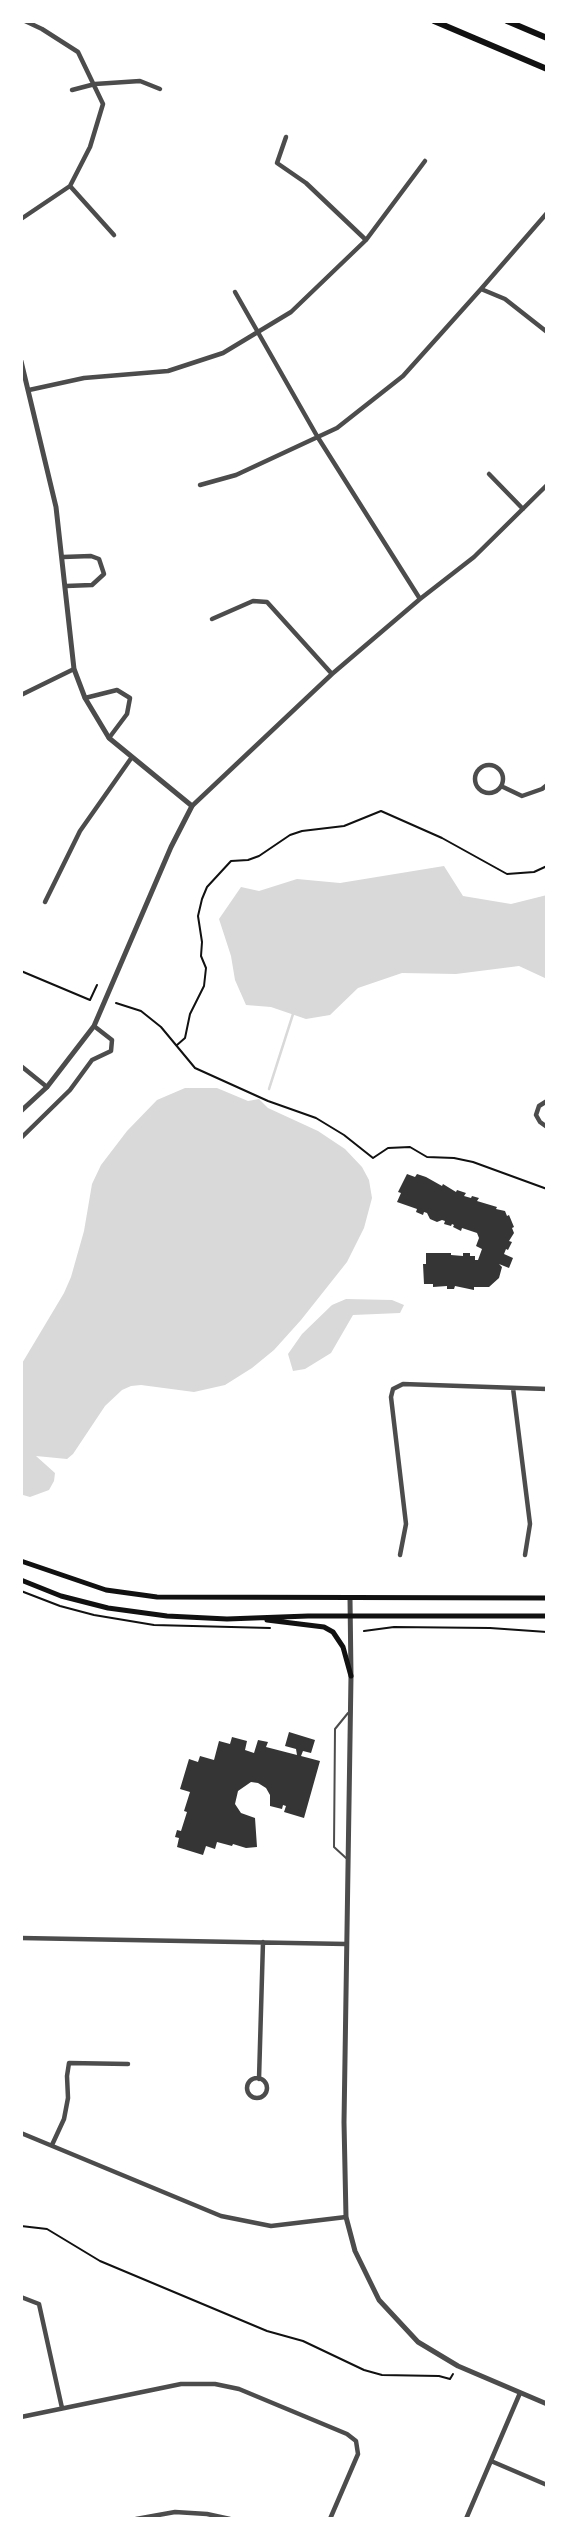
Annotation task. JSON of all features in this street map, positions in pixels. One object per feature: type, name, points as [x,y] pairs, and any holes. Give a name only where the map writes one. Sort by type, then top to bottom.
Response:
[{"type":"main road","points":[[434,21],[547,69]]},
{"type":"main road","points":[[507,21],[547,38]]},
{"type":"main road","points":[[21,1561],[106,1590],[157,1597],[547,1595]]},
{"type":"main road","points":[[21,1580],[68,1598],[138,1613],[250,1619],[324,1627],[333,1632],[342,1647],[351,1676]]},
{"type":"main road","points":[[250,1619],[547,1616]]},
{"type":"street","points":[[21,219],[70,186],[90,147],[103,104],[79,52],[25,21]]},
{"type":"street","points":[[72,90],[95,84],[140,81],[160,89]]},
{"type":"street","points":[[286,137],[276,163],[306,183],[366,240]]},
{"type":"street","points":[[21,393],[83,378],[168,371],[223,353],[292,312],[366,240],[425,161]]},
{"type":"street","points":[[70,186],[114,235]]},
{"type":"street","points":[[200,485],[236,475],[337,428],[403,376],[547,213]]},
{"type":"street","points":[[481,289],[505,299],[547,332]]},
{"type":"street","points":[[235,292],[317,436],[420,599]]},
{"type":"street","points":[[21,361],[56,507],[74,669],[85,698],[109,738],[192,806]]},
{"type":"street","points":[[489,474],[523,509]]},
{"type":"street","points":[[21,1111],[47,1087],[94,1026],[171,847],[192,806],[332,674],[474,557],[547,485]]},
{"type":"street","points":[[63,556],[91,556],[99,559],[104,574],[92,585],[66,586]]},
{"type":"street","points":[[212,619],[253,601],[267,602],[332,674]]},
{"type":"street","points":[[21,695],[74,669]]},
{"type":"street","points":[[85,698],[117,690],[130,698],[127,714],[109,738]]},
{"type":"street","points":[[45,902],[80,831],[132,757]]},
{"type":"street","points":[[486,765],[495,766],[502,773],[501,786],[489,793],[481,790],[475,783],[478,770],[486,765]]},
{"type":"street","points":[[501,786],[522,796],[547,785]]},
{"type":"street","points":[[21,1138],[70,1090],[92,1060],[111,1051],[111,1040],[94,1026]]},
{"type":"street","points":[[21,1066],[47,1087]]},
{"type":"street","points":[[547,1101],[539,1106],[536,1115],[547,1127]]},
{"type":"street","points":[[400,1555],[406,1524],[391,1396],[393,1389],[403,1384],[547,1389]]},
{"type":"street","points":[[513,1388],[530,1524],[525,1555]]},
{"type":"street","points":[[350,1598],[351,1709],[344,2122],[346,2217],[355,2251],[379,2300],[418,2342],[458,2366],[547,2404]]},
{"type":"street","points":[[21,1938],[346,1944]]},
{"type":"street","points":[[259,2079],[263,1942]]},
{"type":"street","points":[[52,2146],[64,2119],[68,2098],[66,2076],[69,2063],[128,2064]]},
{"type":"street","points":[[259,2079],[264,2082],[266,2091],[262,2097],[256,2098],[249,2095],[248,2085],[251,2080],[259,2079]]},
{"type":"street","points":[[21,2133],[221,2216],[271,2226],[346,2217]]},
{"type":"street","points":[[21,2297],[39,2304],[62,2408]]},
{"type":"street","points":[[21,2417],[181,2384],[215,2384],[239,2389],[335,2429],[356,2441],[358,2454],[330,2519]]},
{"type":"street","points":[[466,2519],[520,2393]]},
{"type":"street","points":[[491,2461],[547,2485]]},
{"type":"street","points":[[136,2519],[175,2512],[230,2519]]},
{"type":"lane","points":[[348,1860],[334,1847],[335,1729],[351,1709]]},
{"type":"path","points":[[177,1045],[185,1038],[190,1014],[204,986],[206,968],[201,956],[198,916],[202,899],[207,887],[231,861],[259,856],[289,835],[344,826],[381,811],[452,843],[507,874],[534,872],[547,866]]},
{"type":"path","points":[[21,971],[90,1000],[97,985]]},
{"type":"path","points":[[116,1003],[141,1012],[161,1027],[195,1068],[257,1097],[316,1118],[344,1135],[373,1158],[388,1148],[410,1147],[427,1157],[473,1162],[547,1189]]},
{"type":"path","points":[[364,1631],[394,1627],[490,1628],[547,1632]]},
{"type":"path","points":[[21,2226],[47,2229],[100,2261],[267,2331],[303,2341],[364,2370],[382,2375],[439,2376],[450,2379]]},
{"type":"shaded area","points":[[444,866],[463,896],[511,904],[547,895],[547,979],[519,966],[456,974],[402,973],[358,988],[330,1015],[306,1019],[271,1007],[246,1005],[235,980],[231,956],[219,919],[241,887],[259,891],[297,879],[340,883]]},
{"type":"shaded area","points":[[185,1088],[217,1088],[248,1101],[259,1099],[268,1108],[318,1131],[345,1149],[362,1167],[369,1180],[372,1198],[364,1228],[347,1262],[301,1320],[274,1350],[252,1368],[225,1385],[194,1392],[141,1385],[122,1390],[105,1406],[67,1459],[36,1456],[55,1473],[54,1481],[49,1490],[30,1497],[23,1495],[21,1365],[71,1277],[84,1231],[92,1184],[101,1165],[127,1131],[157,1100]]},
{"type":"shaded area","points":[[346,1299],[392,1300],[404,1305],[400,1313],[353,1315],[331,1353],[305,1369],[293,1371],[288,1354],[302,1334],[332,1305]]},
{"type":"building","points":[[407,1174],[426,1177],[456,1192],[466,1193],[464,1196],[479,1198],[477,1201],[497,1207],[496,1209],[509,1215],[514,1233],[504,1254],[513,1258],[509,1268],[499,1264],[502,1267],[499,1278],[489,1287],[474,1287],[474,1290],[455,1286],[454,1289],[447,1289],[447,1286],[433,1287],[433,1284],[424,1284],[423,1264],[426,1264],[426,1253],[463,1256],[463,1253],[470,1253],[470,1256],[475,1256],[475,1260],[478,1260],[482,1249],[476,1246],[479,1238],[477,1233],[462,1228],[461,1231],[452,1224],[444,1224],[445,1221],[442,1220],[437,1222],[430,1219],[427,1213],[424,1212],[423,1215],[416,1212],[417,1209],[397,1202],[401,1193],[398,1192]]},
{"type":"building","points":[[289,1732],[315,1740],[311,1753],[303,1751],[301,1756],[320,1761],[304,1818],[284,1812],[286,1806],[283,1805],[282,1809],[270,1806],[270,1795],[266,1788],[251,1782],[238,1791],[235,1804],[241,1813],[255,1818],[257,1847],[246,1848],[217,1842],[215,1849],[206,1846],[203,1855],[177,1847],[179,1838],[175,1837],[177,1830],[181,1831],[190,1792],[180,1789],[189,1759],[198,1762],[200,1756],[214,1760],[219,1741],[230,1744],[232,1737],[247,1741],[245,1750],[254,1753],[258,1740],[268,1742],[266,1747],[297,1755],[296,1749],[285,1746]]},
{"type":"waterway","points":[[269,1089],[293,1014]]}]
